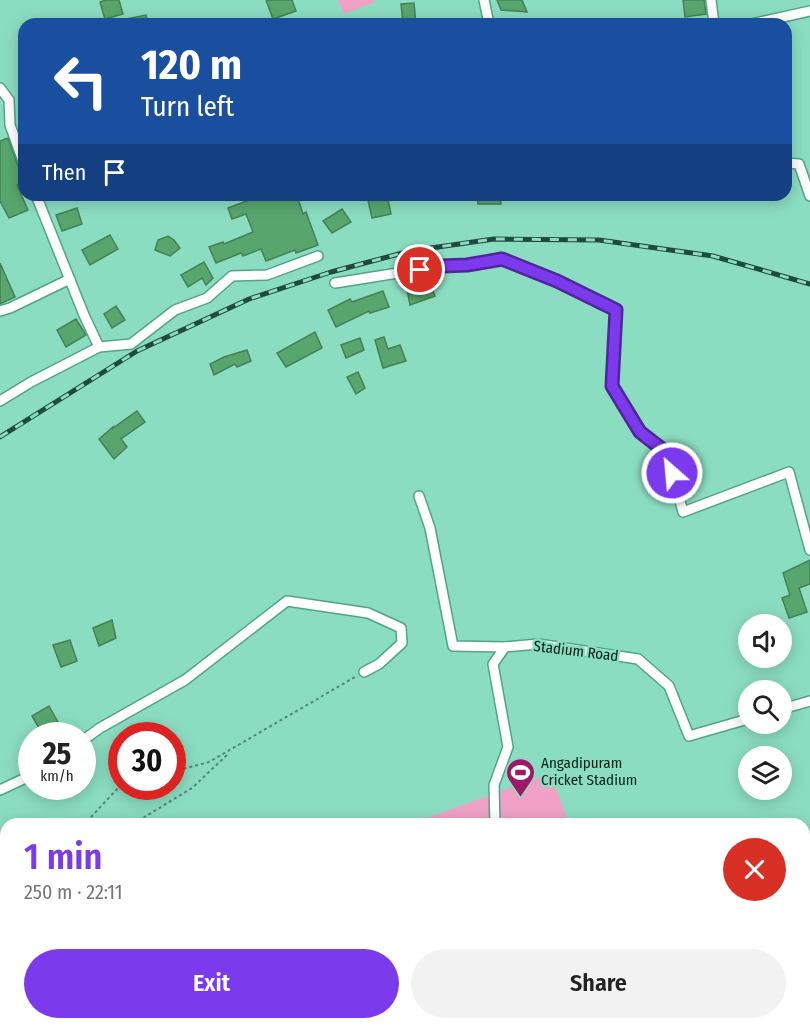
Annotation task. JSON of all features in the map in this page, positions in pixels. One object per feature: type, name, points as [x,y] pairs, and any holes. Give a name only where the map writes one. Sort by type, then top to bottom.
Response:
[{"type":"street","points":[[484,0],[488,18]]},
{"type":"street","points":[[711,0],[713,18]]},
{"type":"street","points":[[779,18],[810,11]]},
{"type":"street","points":[[0,88],[9,100],[10,125],[18,147]]},
{"type":"street","points":[[792,163],[799,164],[810,196]]},
{"type":"street","points":[[38,201],[99,347]]},
{"type":"street","points":[[0,400],[99,347],[130,344],[175,310],[207,298],[232,276],[267,275],[318,256]]},
{"type":"street","points":[[335,283],[502,259],[557,281],[616,310],[612,386],[640,432],[667,453],[683,512],[789,472],[810,550]]},
{"type":"street","points":[[0,311],[69,279]]},
{"type":"street","points":[[419,496],[430,528],[453,646],[505,647]]},
{"type":"street","points":[[96,731],[185,680],[287,601],[368,613],[401,628],[402,643],[379,664],[364,672]]},
{"type":"street","name":"Stadium Road","points":[[505,647],[538,644],[638,659],[669,686],[689,736],[738,722]]},
{"type":"street","points":[[495,818],[494,785],[507,747],[493,664],[505,647]]},
{"type":"street","points":[[792,706],[810,701]]},
{"type":"street","points":[[0,790],[18,782]]},
{"type":"path","points":[[186,768],[209,762],[364,672]]},
{"type":"path","points":[[145,818],[192,788],[233,748]]},
{"type":"path","points":[[91,818],[108,799]]},
{"type":"shaded area","points":[[338,0],[374,0],[375,2],[344,14]]},
{"type":"shaded area","name":"Angadipuram Cricket Stadium","points":[[550,773],[567,818],[427,818]]},
{"type":"building","points":[[119,0],[123,14],[105,18],[100,2]]},
{"type":"building","points":[[266,0],[292,0],[296,11],[273,18]]},
{"type":"building","points":[[497,0],[522,0],[527,12],[501,10]]},
{"type":"building","points":[[683,0],[704,0],[706,14],[685,17]]},
{"type":"building","points":[[414,3],[415,18],[402,18],[401,4]]},
{"type":"building","points":[[146,15],[147,18],[130,18]]},
{"type":"building","points":[[8,138],[18,166],[18,201],[24,201],[28,210],[9,218],[0,201],[0,141]]},
{"type":"building","points":[[247,201],[299,201],[303,214],[306,212],[318,245],[296,253],[295,250],[266,261],[261,249],[243,256],[241,253],[216,263],[209,247],[223,242],[224,244],[253,232],[246,214],[232,219],[228,208]]},
{"type":"building","points":[[368,201],[388,201],[391,214],[372,218]]},
{"type":"building","points":[[478,201],[501,201],[501,204],[478,204]]},
{"type":"building","points":[[77,208],[82,224],[62,231],[56,215]]},
{"type":"building","points":[[342,209],[351,222],[332,233],[323,221]]},
{"type":"building","points":[[110,235],[118,249],[90,265],[82,250]]},
{"type":"building","points":[[168,236],[180,248],[170,256],[155,250],[158,240]]},
{"type":"building","points":[[204,262],[213,278],[206,285],[202,278],[188,287],[181,275]]},
{"type":"building","points":[[0,263],[15,297],[0,304]]},
{"type":"building","points":[[427,275],[435,296],[410,305],[405,279]]},
{"type":"building","points":[[383,291],[389,307],[370,313],[369,311],[336,327],[328,310],[350,299],[352,302]]},
{"type":"building","points":[[116,306],[125,320],[112,328],[104,314]]},
{"type":"building","points":[[76,319],[86,335],[66,347],[57,330]]},
{"type":"building","points":[[315,332],[322,348],[286,367],[277,353]]},
{"type":"building","points":[[384,337],[388,349],[400,345],[406,361],[383,368],[375,340]]},
{"type":"building","points":[[360,338],[364,350],[346,358],[341,345]]},
{"type":"building","points":[[247,350],[251,361],[237,367],[235,364],[214,375],[210,364]]},
{"type":"building","points":[[358,372],[365,388],[356,394],[347,377]]},
{"type":"building","points":[[137,411],[145,422],[121,439],[127,447],[114,459],[99,439]]},
{"type":"building","points":[[810,560],[810,584],[799,588],[807,612],[792,617],[792,614],[788,614],[782,598],[790,595],[783,573]]},
{"type":"building","points":[[112,620],[116,638],[99,646],[93,628]]},
{"type":"building","points":[[70,640],[77,661],[61,667],[53,645]]},
{"type":"building","points":[[49,706],[58,722],[35,722],[32,716]]},
{"type":"railway","points":[[0,437],[137,351],[249,299],[331,272],[410,251],[494,239],[599,240],[713,256],[810,284]]},
{"type":"place","name":"Angadipuram Cricket Stadium","points":[[520,798]]},
{"type":"route","points":[[420,270],[502,259],[557,281],[616,310],[612,386],[640,432],[667,453],[672,473]]}]
